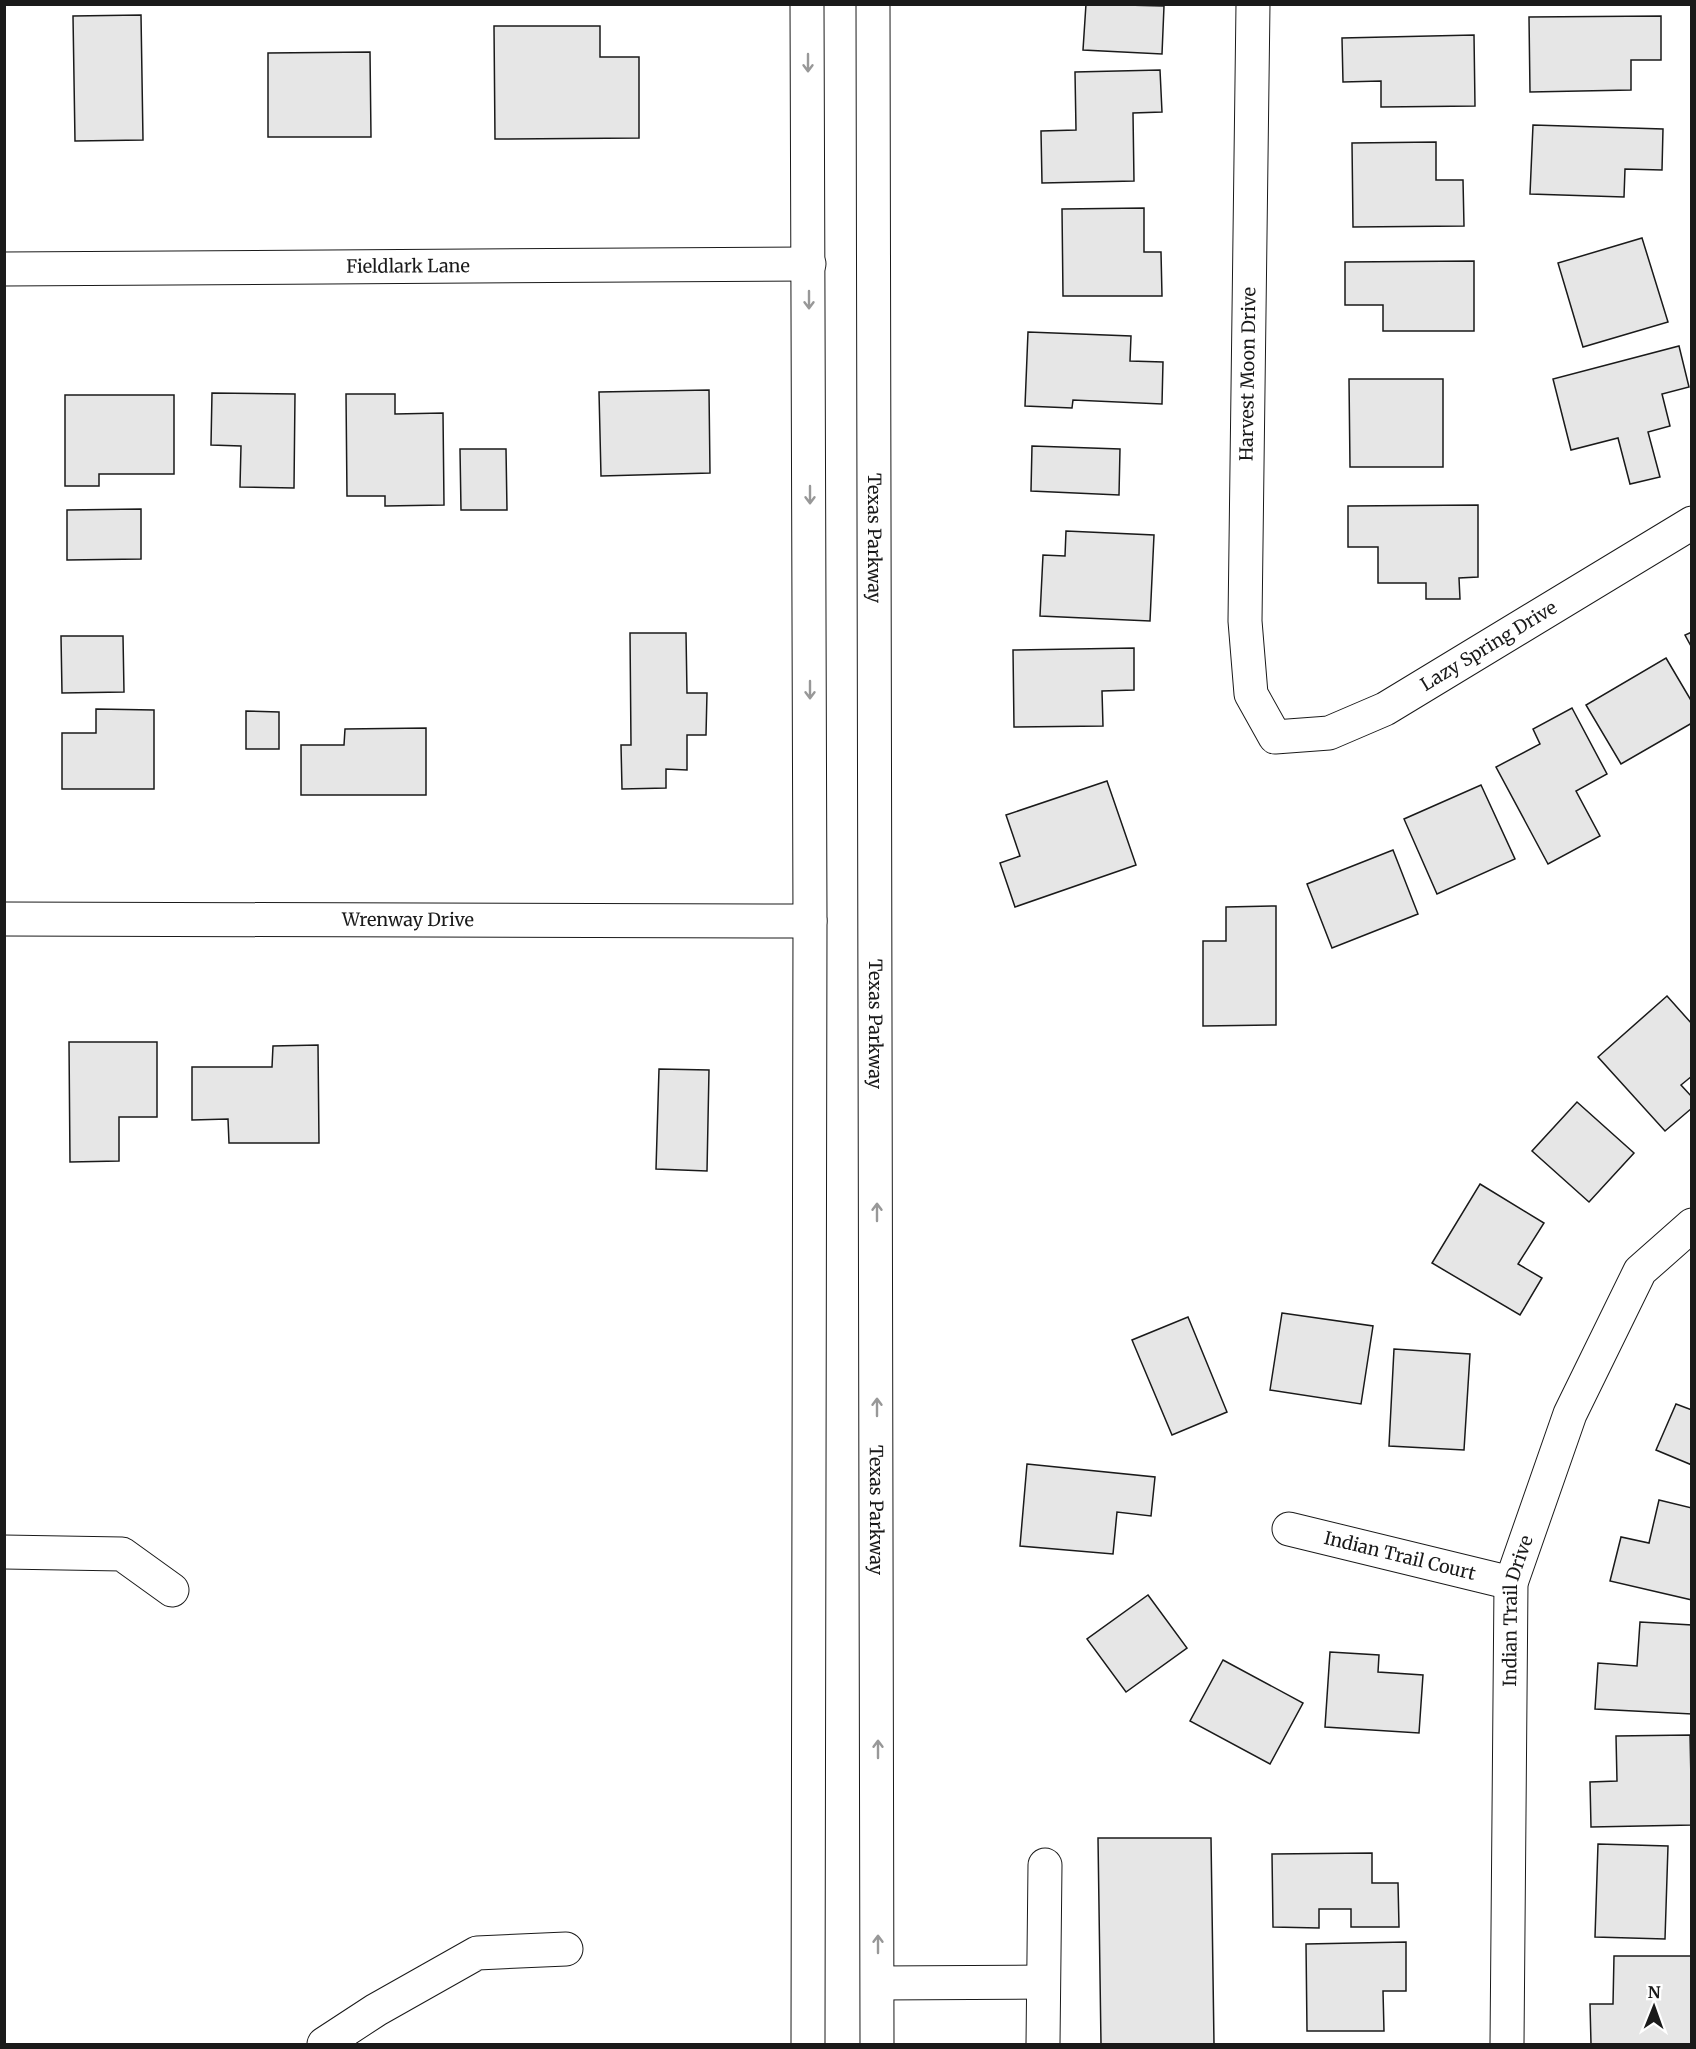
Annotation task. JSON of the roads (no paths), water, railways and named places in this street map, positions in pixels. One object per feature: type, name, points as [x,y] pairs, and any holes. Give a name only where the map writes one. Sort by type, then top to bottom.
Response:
[{"type":"street","points":[[807,4],[810,921],[808,2044]]},
{"type":"street","name":"Texas Parkway","points":[[873,4],[877,2044]]},
{"type":"street","name":"Harvest Moon Drive","points":[[1253,4],[1245,621],[1251,694],[1275,737]]},
{"type":"street","name":"Fieldlark Lane","points":[[4,270],[809,264]]},
{"type":"street","name":"Lazy Spring Drive","points":[[1275,737],[1329,733],[1385,709],[1692,522]]},
{"type":"street","name":"Wrenway Drive","points":[[4,919],[810,921]]},
{"type":"street","name":"Indian Trail Drive","points":[[1507,2044],[1511,1583],[1570,1414],[1640,1271],[1692,1225]]},
{"type":"street","name":"Indian Trail Court","points":[[1289,1529],[1511,1583]]},
{"type":"street","points":[[4,1552],[122,1554],[172,1590]]},
{"type":"street","points":[[1043,2044],[1045,1865]]},
{"type":"street","points":[[324,2044],[376,2010],[477,1953],[566,1949]]},
{"type":"street","points":[[878,1983],[1043,1982]]}]
